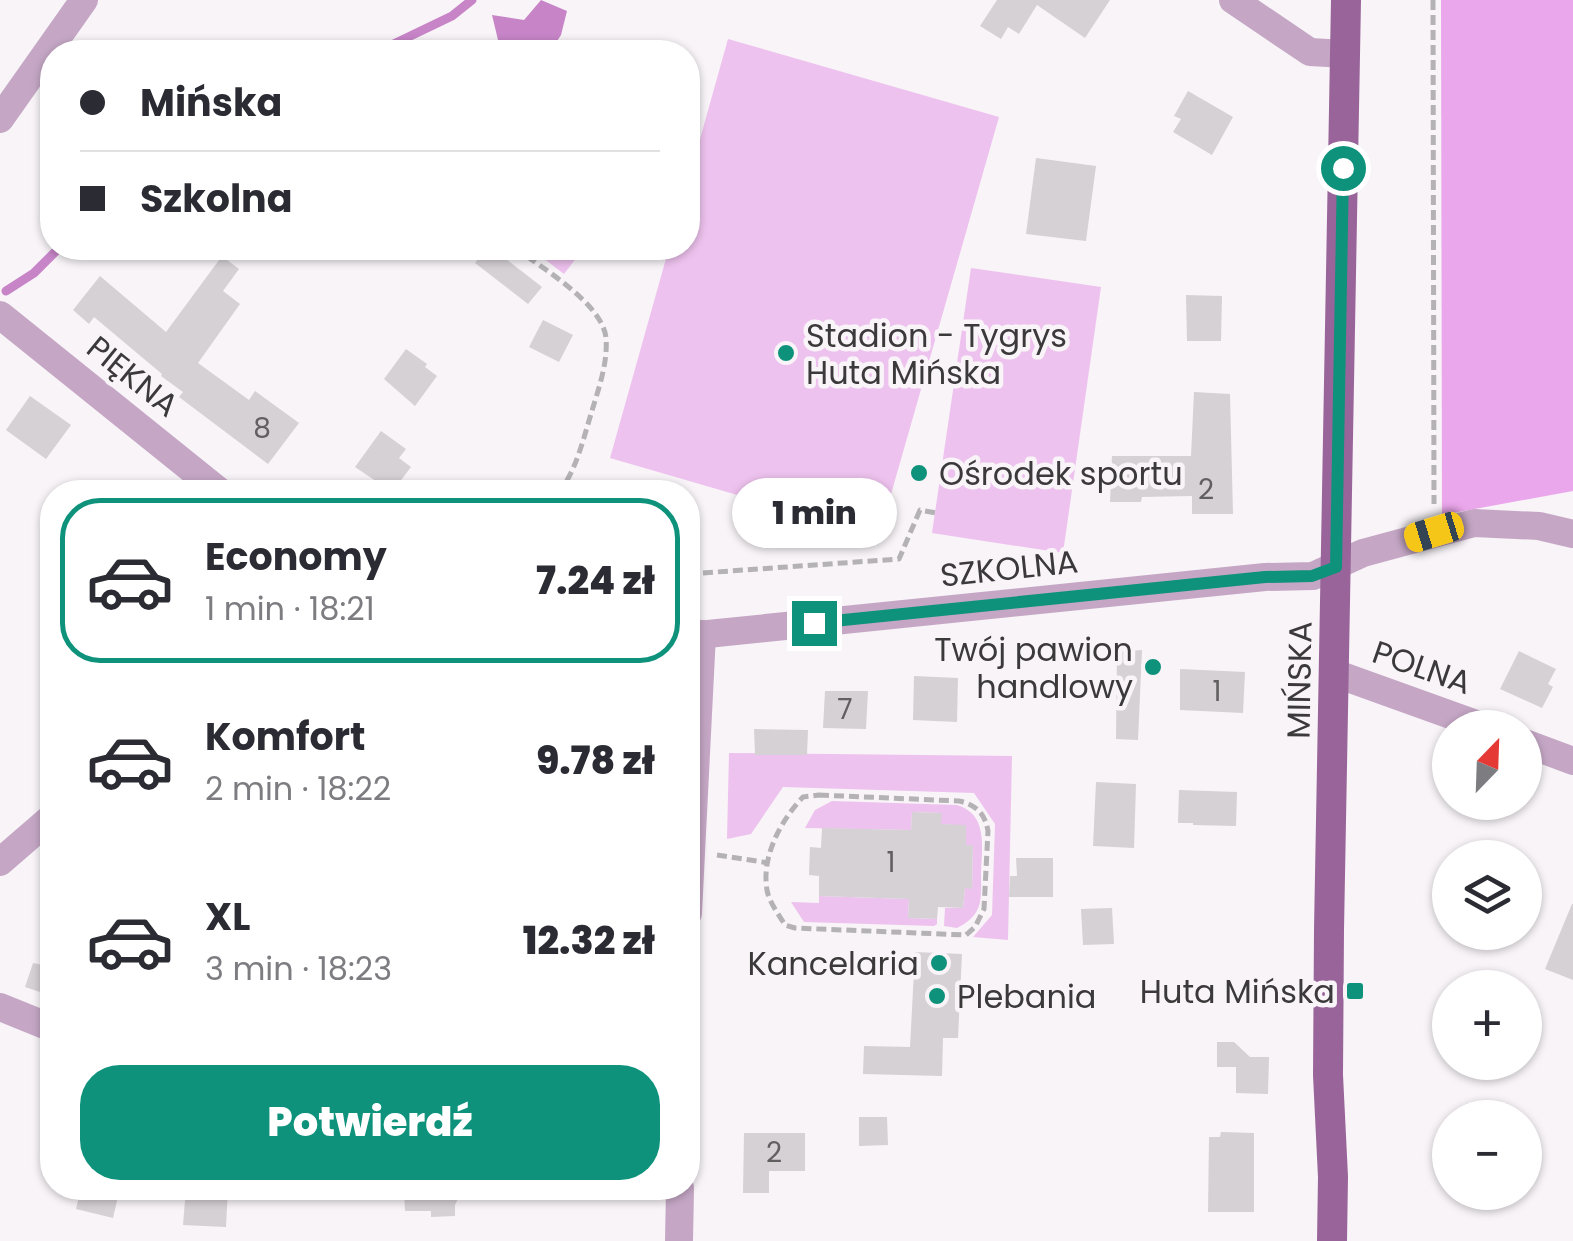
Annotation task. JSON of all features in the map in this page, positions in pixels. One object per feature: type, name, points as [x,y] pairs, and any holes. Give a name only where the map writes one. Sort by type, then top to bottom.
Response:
[{"type":"main road","name":"MIŃSKA","points":[[1332,1241],[1328,1057],[1346,0]]},
{"type":"street","points":[[56,40],[84,0]]},
{"type":"street","points":[[1233,0],[1310,52],[1345,54]]},
{"type":"street","points":[[0,119],[40,62]]},
{"type":"street","name":"PIĘKNA","points":[[0,315],[205,480]]},
{"type":"street","name":"SZKOLNA","points":[[700,634],[1265,577],[1312,576],[1363,552],[1474,523],[1539,526],[1573,534]]},
{"type":"street","name":"POLNA","points":[[1334,673],[1437,710]]},
{"type":"street","points":[[1542,749],[1573,762]]},
{"type":"street","points":[[0,862],[40,827]]},
{"type":"street","points":[[0,1007],[40,1023]]},
{"type":"street","points":[[679,1241],[680,1200]]},
{"type":"path","points":[[1433,0],[1434,532]]},
{"type":"path","points":[[530,260],[588,305],[606,333],[606,352],[596,395],[568,480]]},
{"type":"path","points":[[700,573],[900,559],[920,510],[936,513]]},
{"type":"path","points":[[819,795],[971,803],[986,821],[988,832],[984,910],[966,935],[785,926],[767,894],[769,862],[774,840],[788,815],[803,798],[819,795]]},
{"type":"path","points":[[700,853],[769,862]]},
{"type":"shaded area","points":[[541,0],[567,11],[558,40],[498,40],[492,15],[524,20]]},
{"type":"shaded area","points":[[1441,0],[1573,0],[1573,491],[1442,515]]},
{"type":"shaded area","name":"Stadion - Tygrys Huta Mińska","points":[[728,39],[999,117],[879,536],[700,484],[700,480],[686,480],[610,458],[666,260],[700,260],[700,139]]},
{"type":"shaded area","points":[[546,260],[575,260],[564,274]]},
{"type":"shaded area","points":[[971,268],[1101,287],[1063,553],[932,533]]},
{"type":"shaded area","points":[[729,753],[1012,756],[1008,940],[973,937],[992,915],[995,824],[974,793],[783,787],[751,834],[727,839]]},
{"type":"shaded area","points":[[832,801],[957,805],[967,809],[978,824],[982,842],[981,898],[973,916],[957,928],[944,926],[945,908],[963,908],[965,888],[972,888],[973,846],[966,845],[966,826],[941,824],[941,813],[912,812],[911,830],[805,828],[815,810]]},
{"type":"shaded area","points":[[819,896],[909,899],[908,918],[937,919],[937,924],[804,922],[791,902],[819,903]]},
{"type":"building","points":[[997,0],[1110,0],[1085,38],[1037,5],[1019,34],[1008,27],[1001,39],[980,26]]},
{"type":"building","points":[[1188,91],[1233,117],[1212,155],[1173,132],[1181,119],[1174,116]]},
{"type":"building","points":[[1036,158],[1096,166],[1086,241],[1026,234]]},
{"type":"building","points":[[219,260],[227,260],[239,269],[223,291],[240,304],[198,363],[249,400],[255,391],[299,423],[268,464],[179,397],[183,392],[94,317],[89,324],[73,310],[100,276],[166,332]]},
{"type":"building","points":[[507,260],[542,287],[528,304],[475,263]]},
{"type":"building","points":[[1186,295],[1222,296],[1221,341],[1187,341]]},
{"type":"building","points":[[543,320],[573,335],[559,362],[529,347]]},
{"type":"building","points":[[406,349],[437,376],[415,406],[384,379]]},
{"type":"building","points":[[1194,392],[1230,394],[1233,514],[1192,514],[1192,496],[1110,502],[1112,456],[1191,456]]},
{"type":"building","points":[[30,396],[71,425],[46,459],[6,430]]},
{"type":"building","points":[[381,431],[406,449],[399,458],[411,467],[401,480],[374,480],[355,467]]},
{"type":"building","points":[[1142,650],[1138,740],[1116,739],[1117,652]]},
{"type":"building","points":[[1519,651],[1556,669],[1548,684],[1553,687],[1542,708],[1500,689]]},
{"type":"building","points":[[1180,669],[1245,672],[1243,713],[1180,710]]},
{"type":"building","points":[[914,676],[958,678],[957,722],[913,720]]},
{"type":"building","points":[[825,691],[868,691],[866,729],[823,728]]},
{"type":"building","points":[[754,729],[808,730],[807,755],[755,755]]},
{"type":"building","points":[[1096,782],[1136,784],[1134,848],[1093,846]]},
{"type":"building","points":[[1179,790],[1237,792],[1236,826],[1178,823]]},
{"type":"building","points":[[912,812],[942,813],[941,824],[966,825],[966,845],[973,845],[972,889],[965,888],[963,908],[938,907],[937,919],[908,918],[909,899],[819,896],[819,876],[809,875],[810,847],[821,848],[822,828],[911,830]]},
{"type":"building","points":[[1016,858],[1053,858],[1053,897],[1009,897],[1010,876],[1017,876]]},
{"type":"building","points":[[1573,904],[1573,980],[1545,969]]},
{"type":"building","points":[[1112,908],[1114,944],[1083,945],[1081,909]]},
{"type":"building","name":"Plebania","points":[[915,952],[962,954],[958,1038],[943,1038],[942,1076],[863,1074],[864,1046],[910,1047]]},
{"type":"building","points":[[33,963],[40,964],[40,992],[25,987]]},
{"type":"building","points":[[1217,1042],[1234,1042],[1250,1057],[1269,1057],[1268,1094],[1236,1093],[1236,1067],[1217,1067]]},
{"type":"building","points":[[859,1117],[887,1117],[888,1145],[859,1146]]},
{"type":"building","points":[[1221,1132],[1254,1133],[1254,1212],[1208,1212],[1209,1137],[1220,1137]]},
{"type":"building","points":[[744,1133],[805,1133],[805,1171],[769,1171],[769,1193],[743,1193]]},
{"type":"building","points":[[78,1200],[117,1200],[113,1218],[76,1209]]},
{"type":"building","points":[[185,1200],[227,1200],[226,1227],[183,1225]]},
{"type":"building","points":[[405,1200],[457,1200],[455,1216],[431,1217],[431,1211],[405,1211]]},
{"type":"waterway","points":[[402,40],[452,16],[472,0]]},
{"type":"waterway","points":[[6,291],[47,260]]},
{"type":"place","name":"Stadion - Tygrys Huta Mińska","points":[[786,353]]},
{"type":"place","name":"Ośrodek sportu","points":[[919,473]]},
{"type":"place","name":"Twój pawion handlowy","points":[[1153,667]]},
{"type":"place","name":"Kancelaria","points":[[939,963]]},
{"type":"place","name":"Huta Mińska","points":[[1355,991]]},
{"type":"place","name":"Plebania","points":[[937,996]]},
{"type":"route","points":[[814,623],[1265,577],[1312,576],[1336,567],[1343,168]]}]
